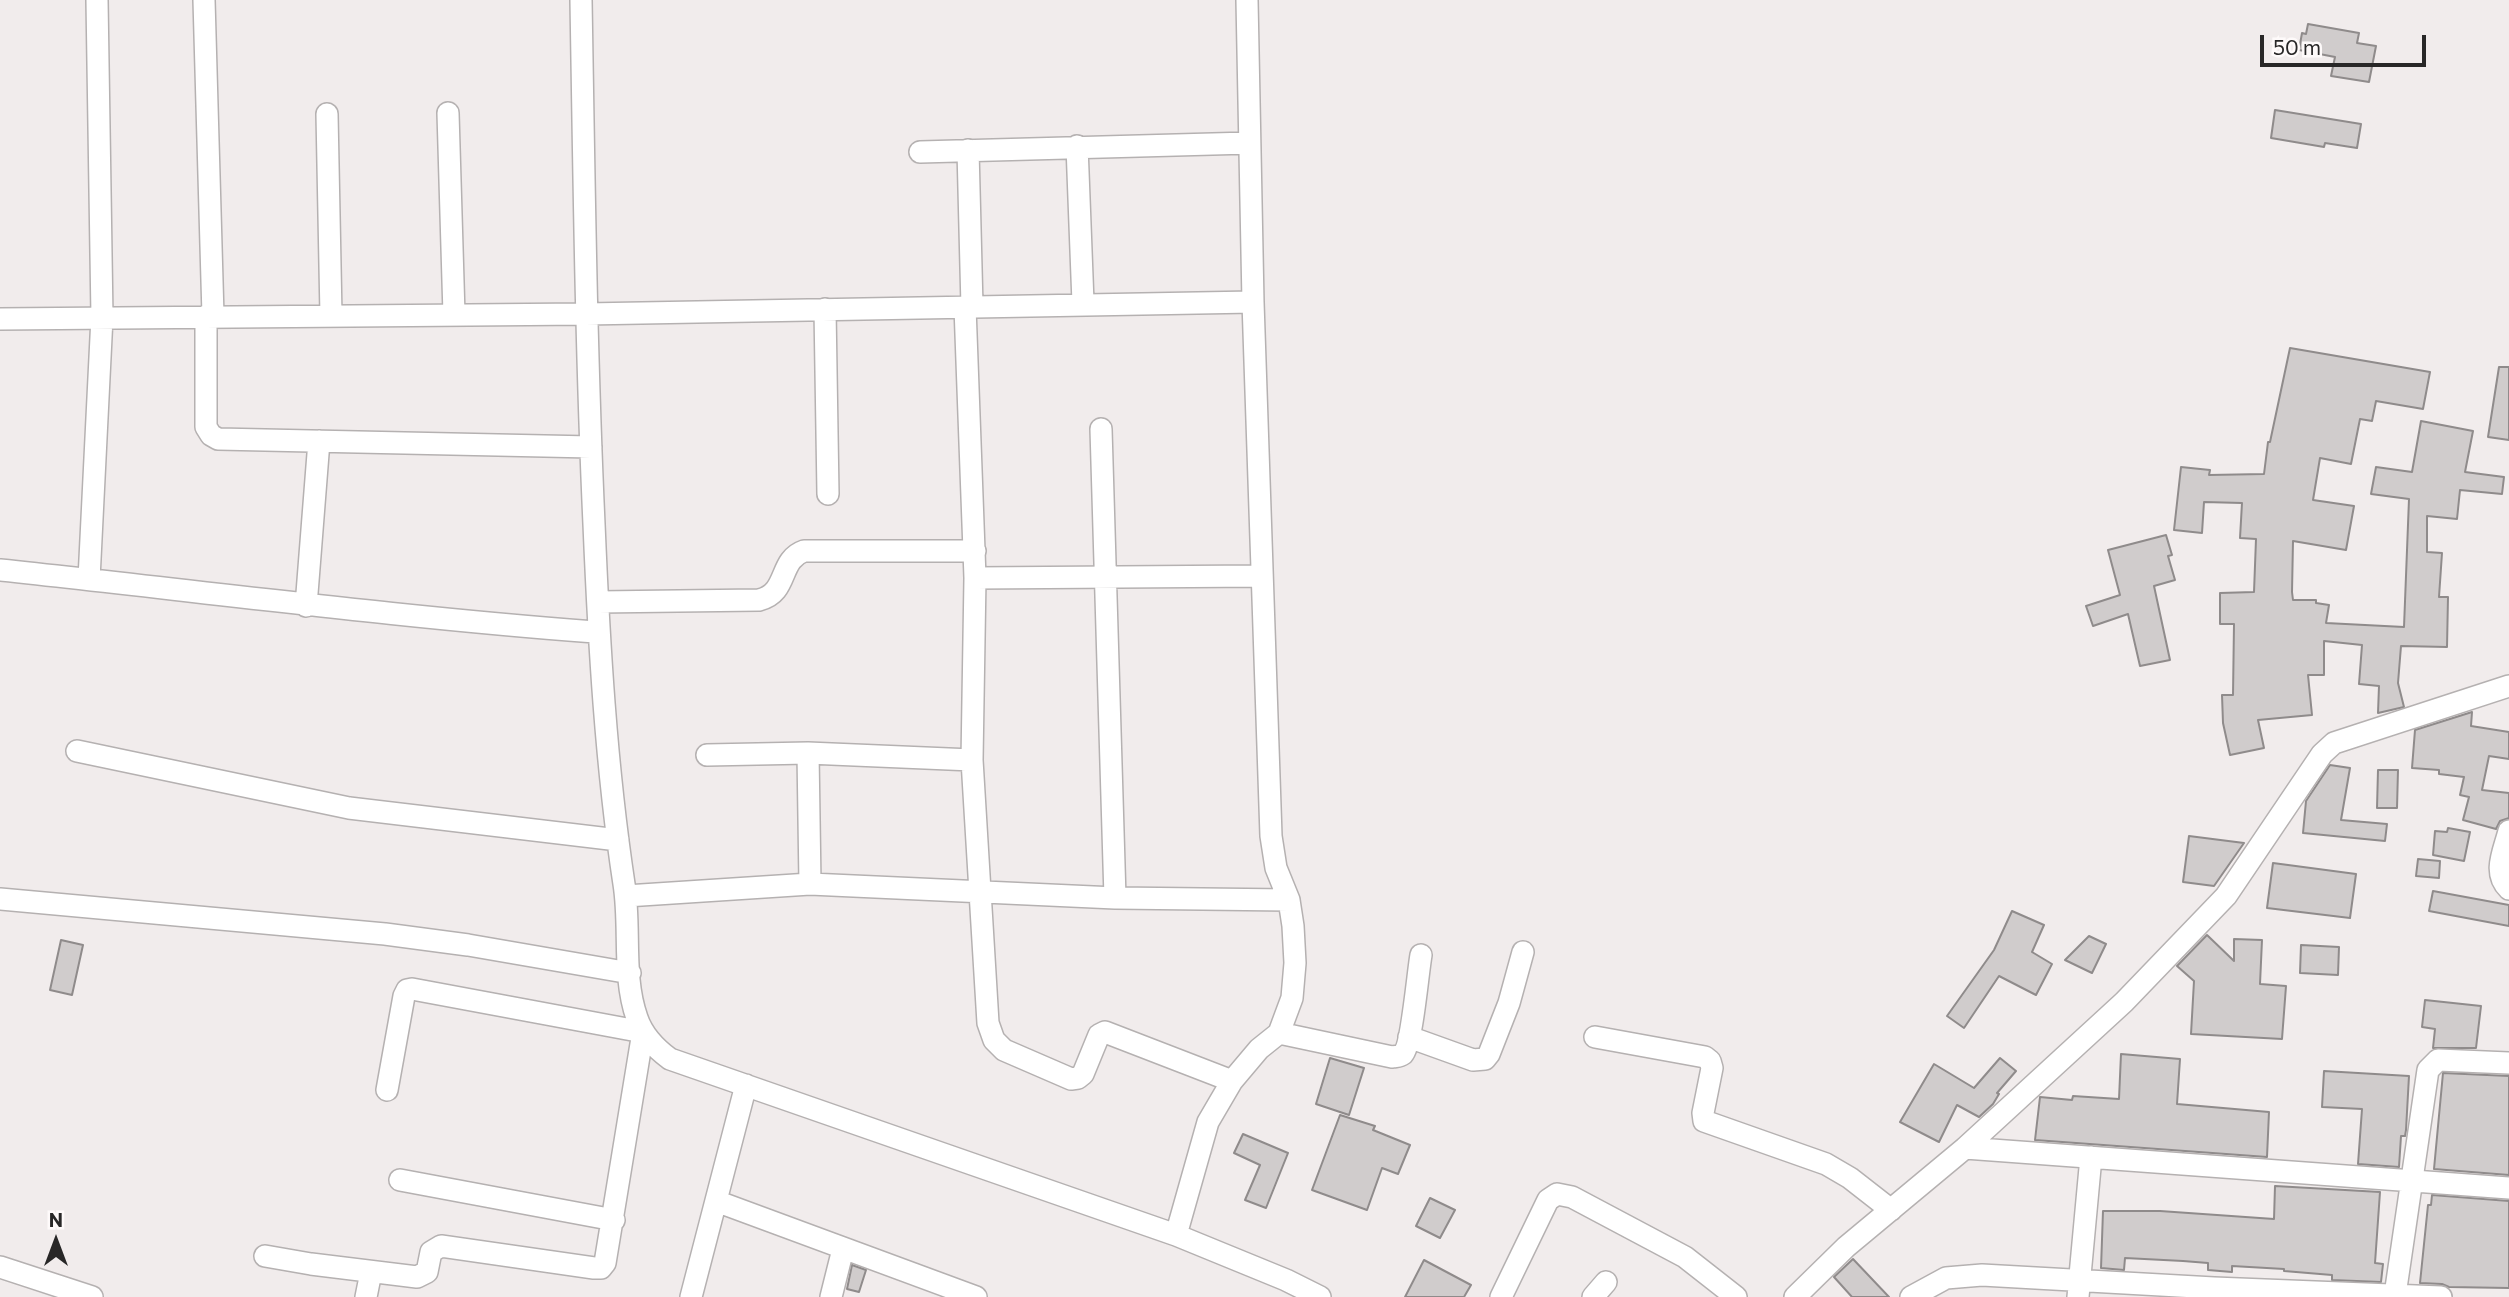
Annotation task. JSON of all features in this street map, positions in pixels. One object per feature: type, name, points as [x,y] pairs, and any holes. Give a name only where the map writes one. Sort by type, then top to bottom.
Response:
[{"type":"street","points":[[89,579],[102,317],[97,0]]},
{"type":"street","points":[[204,0],[210,317],[206,427],[211,435],[218,439],[591,447]]},
{"type":"street","points":[[581,0],[586,314],[598,602],[605,712],[626,896],[631,993],[643,1032],[656,1049],[670,1059],[1176,1235],[1286,1279],[1320,1297]]},
{"type":"street","points":[[1176,1235],[1208,1122],[1232,1081],[1259,1049],[1279,1033],[1292,998],[1295,963],[1289,900],[1276,868],[1271,836],[1253,302],[1247,0]]},
{"type":"street","points":[[447,113],[454,315]]},
{"type":"street","points":[[327,114],[331,316]]},
{"type":"street","points":[[920,152],[1249,143]]},
{"type":"street","points":[[1077,146],[1083,303]]},
{"type":"street","points":[[968,150],[975,551],[972,760],[988,1023],[993,1040],[1004,1050],[1072,1079],[1083,1074],[1099,1035],[1105,1032],[1232,1081]]},
{"type":"street","points":[[0,319],[586,314],[1253,302]]},
{"type":"street","points":[[825,309],[828,494]]},
{"type":"street","points":[[1101,429],[1115,898]]},
{"type":"street","points":[[306,606],[320,441]]},
{"type":"street","points":[[598,602],[760,600],[770,597],[777,590],[789,562],[795,554],[804,551],[975,551]]},
{"type":"street","points":[[0,570],[306,606],[595,632]]},
{"type":"street","points":[[975,578],[1262,576]]},
{"type":"street","points":[[1795,1297],[1846,1247],[1965,1148],[2124,1002],[2226,896],[2322,754],[2334,743],[2509,686]]},
{"type":"street","points":[[77,751],[349,808],[618,841]]},
{"type":"street","points":[[707,755],[808,753],[972,760]]},
{"type":"street","points":[[808,753],[810,884]]},
{"type":"street","points":[[2509,831],[2499,872],[2501,882],[2509,889]]},
{"type":"street","points":[[626,896],[810,884],[1115,898],[1289,900]]},
{"type":"street","points":[[0,899],[385,934],[468,945],[630,973]]},
{"type":"street","points":[[1409,1037],[1473,1060],[1485,1059],[1489,1055],[1509,1003],[1523,952]]},
{"type":"street","points":[[1279,1033],[1392,1057],[1400,1056],[1405,1052],[1409,1037],[1421,955]]},
{"type":"street","points":[[387,1090],[407,990],[643,1032]]},
{"type":"street","points":[[265,1256],[371,1272],[423,1276],[427,1272],[431,1252],[441,1246],[601,1268],[605,1263],[614,1220],[643,1032]]},
{"type":"street","points":[[1595,1037],[1705,1057],[1712,1068],[1703,1113],[1704,1121],[1826,1164],[1850,1178],[1891,1210]]},
{"type":"street","points":[[2395,1295],[2428,1070],[2438,1060],[2509,1063]]},
{"type":"street","points":[[691,1297],[746,1085]]},
{"type":"street","points":[[1965,1148],[2509,1188]]},
{"type":"street","points":[[2079,1289],[2091,1157]]},
{"type":"street","points":[[400,1180],[614,1220]]},
{"type":"street","points":[[1501,1297],[1548,1200],[1557,1194],[1572,1197],[1685,1257],[1736,1297]]},
{"type":"street","points":[[716,1201],[976,1297]]},
{"type":"street","points":[[831,1297],[844,1249]]},
{"type":"street","points":[[0,1268],[92,1297]]},
{"type":"street","points":[[366,1297],[371,1272]]},
{"type":"street","points":[[1911,1297],[1983,1275],[2079,1289],[2441,1297]]},
{"type":"building","points":[[2308,24],[2359,33],[2357,43],[2376,46],[2369,82],[2331,76],[2335,57],[2299,50],[2302,33],[2306,34]]},
{"type":"building","points":[[2275,110],[2361,124],[2357,148],[2325,143],[2324,147],[2271,138]]},
{"type":"building","points":[[2290,348],[2430,372],[2423,409],[2376,401],[2372,421],[2360,419],[2351,464],[2320,458],[2313,500],[2354,506],[2346,550],[2293,541],[2292,592],[2293,600],[2316,600],[2316,603],[2329,605],[2326,623],[2404,627],[2409,499],[2371,494],[2376,467],[2412,472],[2421,421],[2473,431],[2465,472],[2504,477],[2502,494],[2460,490],[2457,519],[2427,516],[2427,552],[2442,553],[2439,597],[2448,597],[2447,647],[2401,646],[2398,683],[2404,707],[2378,713],[2379,686],[2359,684],[2362,645],[2324,641],[2324,675],[2308,675],[2312,715],[2258,720],[2264,748],[2230,755],[2223,723],[2222,695],[2233,695],[2234,624],[2220,624],[2220,593],[2254,592],[2256,539],[2240,538],[2242,503],[2204,502],[2202,533],[2174,530],[2181,467],[2210,470],[2209,475],[2264,474],[2268,442]]},
{"type":"building","points":[[2499,367],[2509,367],[2509,440],[2488,437]]},
{"type":"building","points":[[2166,535],[2172,555],[2168,556],[2175,580],[2154,586],[2170,660],[2140,666],[2128,614],[2093,626],[2086,606],[2120,595],[2108,550]]},
{"type":"building","points":[[2472,712],[2471,726],[2509,732],[2509,759],[2489,756],[2482,790],[2509,793],[2509,818],[2500,821],[2496,829],[2463,820],[2469,797],[2460,795],[2464,777],[2439,774],[2439,770],[2412,768],[2415,730]]},
{"type":"building","points":[[2330,765],[2350,768],[2341,820],[2387,824],[2385,841],[2303,833],[2306,801]]},
{"type":"building","points":[[2378,770],[2398,770],[2397,808],[2377,808]]},
{"type":"building","points":[[2448,828],[2470,832],[2464,861],[2433,855],[2435,831],[2447,832]]},
{"type":"building","points":[[2189,836],[2244,843],[2214,886],[2183,882]]},
{"type":"building","points":[[2418,859],[2440,861],[2439,878],[2416,876]]},
{"type":"building","points":[[2273,863],[2356,874],[2350,918],[2267,908]]},
{"type":"building","points":[[2433,891],[2509,905],[2509,926],[2429,911]]},
{"type":"building","points":[[2012,911],[2044,925],[2032,952],[2052,964],[2036,995],[1999,976],[1964,1028],[1947,1016],[1994,950]]},
{"type":"building","points":[[2207,935],[2234,961],[2234,939],[2262,940],[2260,984],[2286,986],[2282,1039],[2191,1034],[2194,981],[2177,966]]},
{"type":"building","points":[[2089,936],[2106,944],[2092,973],[2065,960]]},
{"type":"building","points":[[61,940],[83,945],[72,995],[50,990]]},
{"type":"building","points":[[2301,945],[2339,947],[2338,975],[2300,973]]},
{"type":"building","points":[[2425,1000],[2481,1006],[2476,1048],[2433,1048],[2435,1029],[2422,1027]]},
{"type":"building","points":[[2121,1054],[2180,1059],[2177,1104],[2269,1112],[2267,1157],[2035,1140],[2040,1097],[2072,1100],[2073,1096],[2119,1099]]},
{"type":"building","points":[[1330,1058],[1364,1068],[1349,1115],[1316,1104]]},
{"type":"building","points":[[2000,1058],[2016,1071],[1997,1093],[1999,1094],[1993,1104],[1979,1117],[1957,1105],[1939,1142],[1900,1122],[1934,1064],[1974,1088]]},
{"type":"building","points":[[2324,1071],[2409,1076],[2406,1130],[2405,1136],[2401,1136],[2399,1167],[2358,1164],[2362,1109],[2322,1107]]},
{"type":"building","points":[[2443,1073],[2509,1076],[2509,1175],[2434,1169]]},
{"type":"building","points":[[1340,1115],[1375,1126],[1373,1130],[1410,1145],[1398,1174],[1382,1168],[1367,1210],[1312,1190]]},
{"type":"building","points":[[1243,1134],[1288,1153],[1266,1208],[1245,1200],[1260,1165],[1234,1153]]},
{"type":"building","points":[[2275,1186],[2380,1192],[2375,1263],[2383,1264],[2381,1282],[2332,1280],[2332,1275],[2284,1269],[2232,1266],[2232,1272],[2208,1270],[2208,1263],[2125,1258],[2124,1270],[2101,1268],[2103,1211],[2160,1211],[2274,1219]]},
{"type":"building","points":[[2432,1195],[2509,1201],[2509,1288],[2449,1287],[2420,1283],[2428,1205],[2431,1205]]},
{"type":"building","points":[[1430,1198],[1455,1210],[1440,1238],[1416,1226]]},
{"type":"building","points":[[1853,1259],[1889,1297],[1852,1297],[1834,1277]]},
{"type":"building","points":[[1424,1260],[1471,1285],[1464,1297],[1405,1297]]},
{"type":"building","points":[[852,1265],[866,1270],[859,1292],[847,1289]]}]
